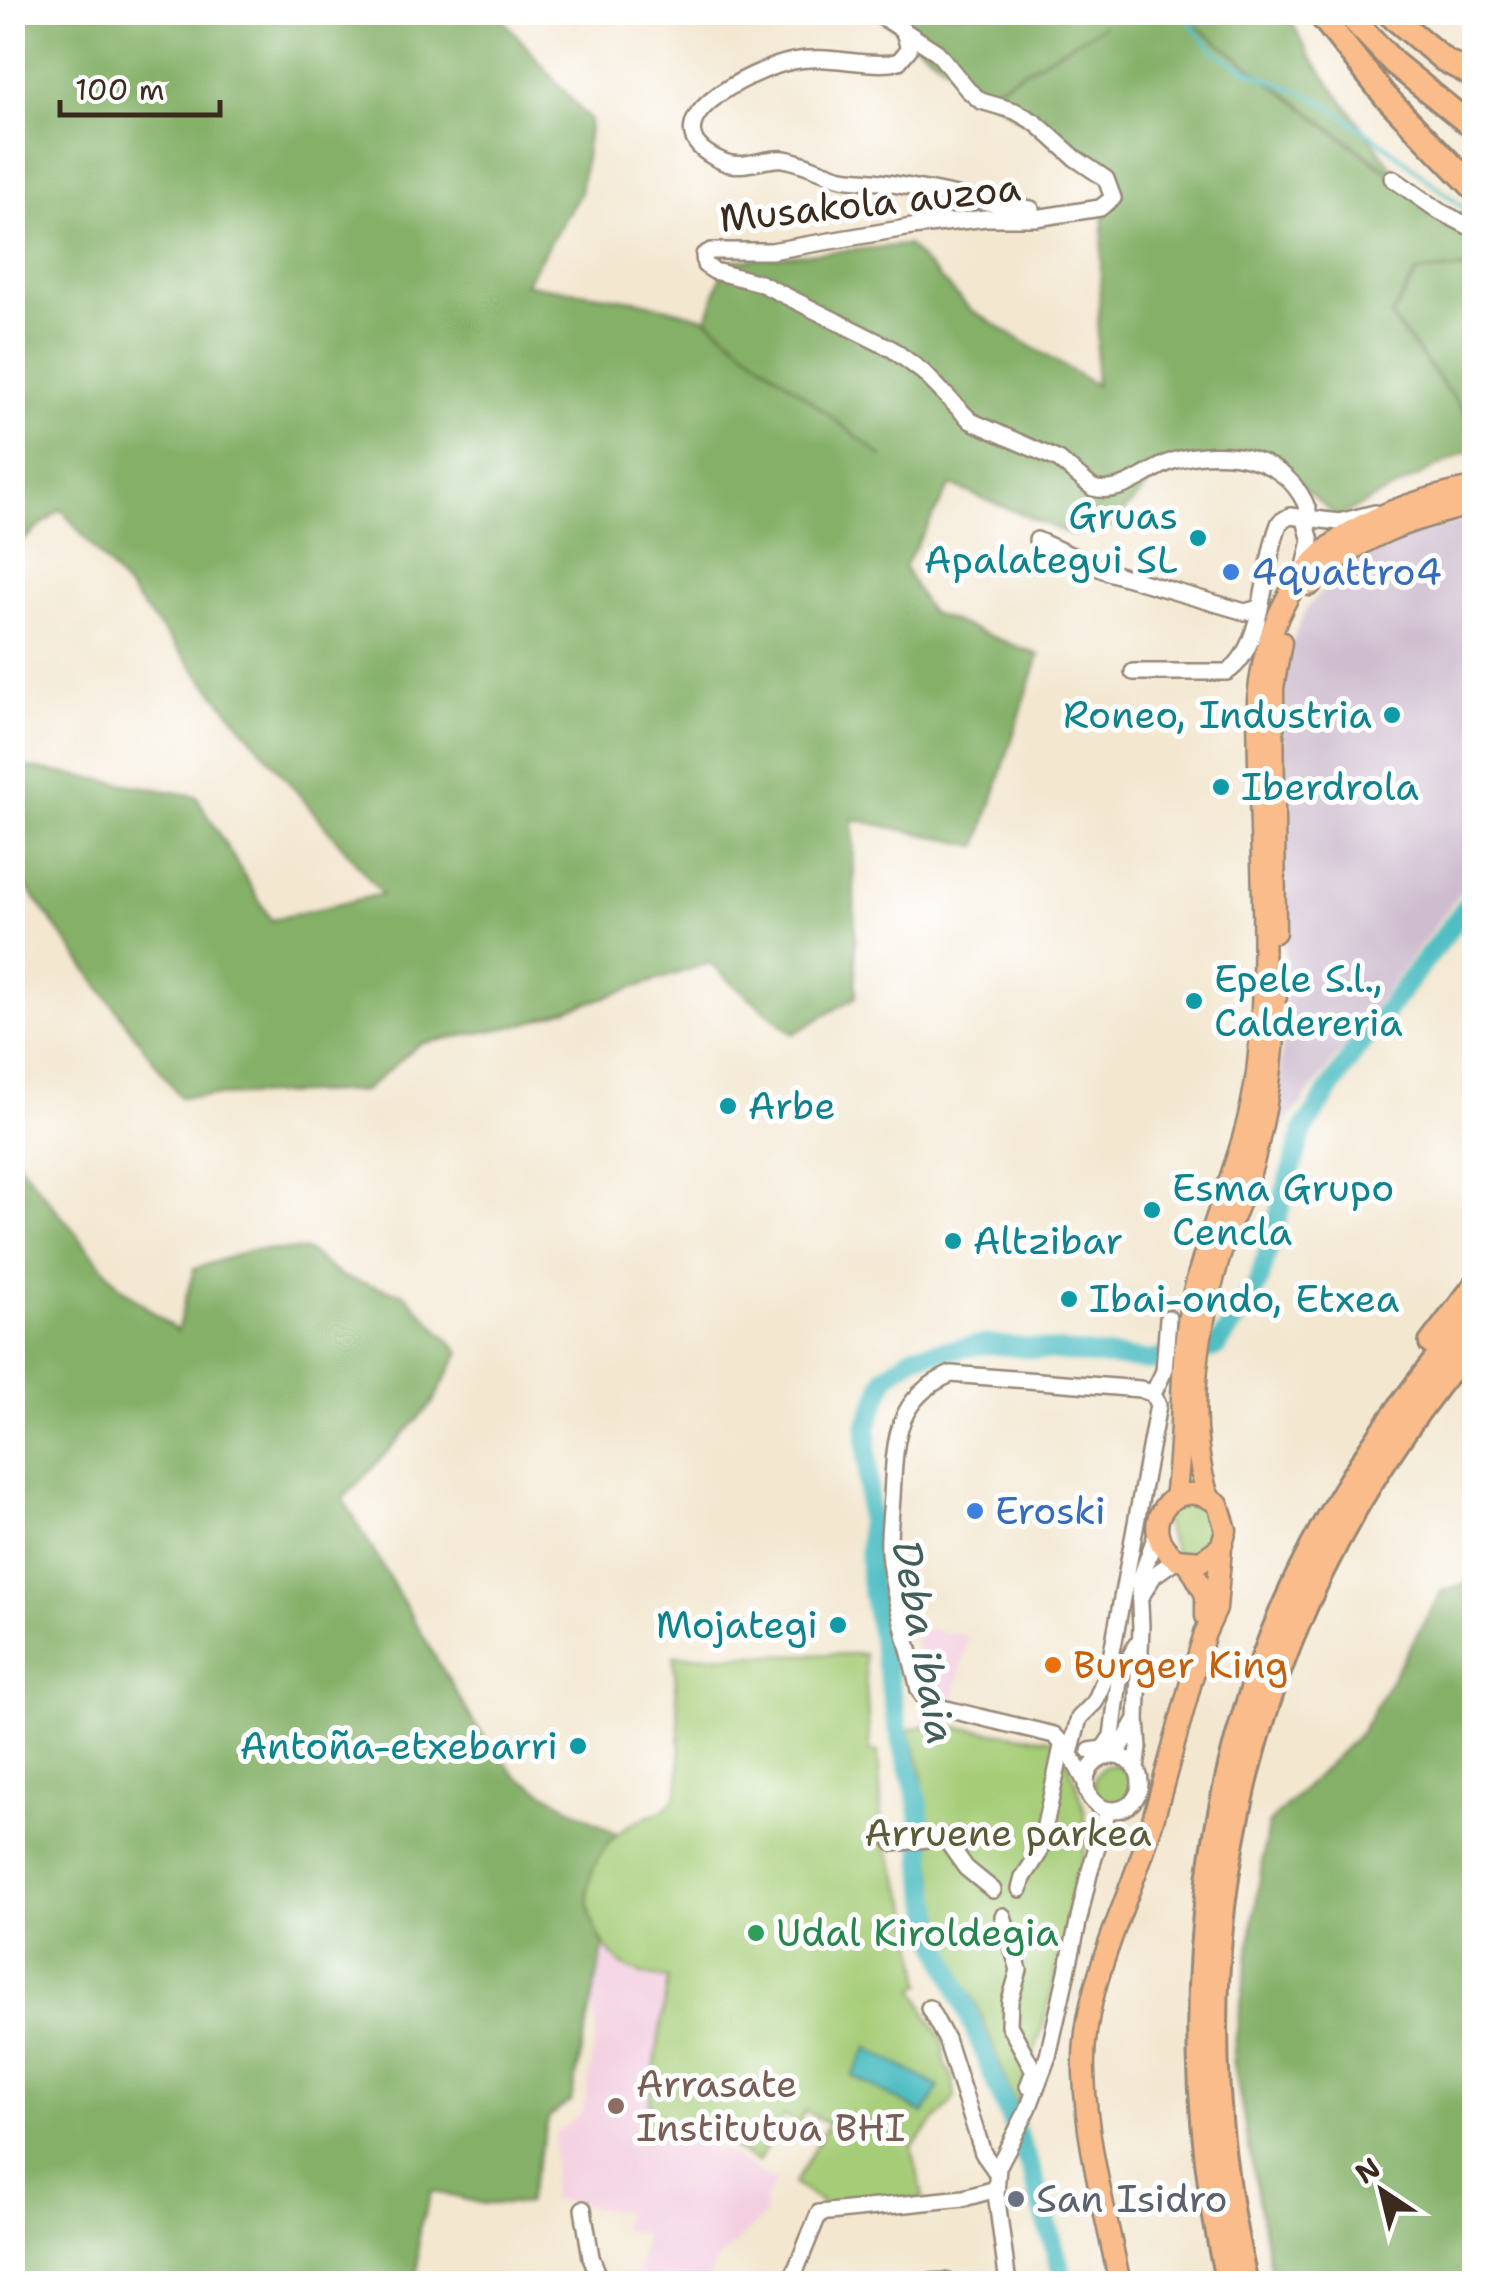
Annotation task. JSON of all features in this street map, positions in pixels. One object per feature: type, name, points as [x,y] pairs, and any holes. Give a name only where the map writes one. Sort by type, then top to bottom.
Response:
[{"type":"highway","points":[[1318,12],[1384,96],[1474,188]]},
{"type":"highway","points":[[1346,12],[1402,70],[1474,128]]},
{"type":"highway","points":[[1387,12],[1444,60],[1474,76]]},
{"type":"highway","points":[[1228,2284],[1207,2173],[1199,2092],[1198,2011],[1212,1850],[1230,1769],[1253,1691],[1320,1518],[1347,1468],[1417,1362],[1474,1287]]},
{"type":"highway","points":[[1305,1562],[1338,1499],[1379,1435],[1474,1314]]},
{"type":"highway","points":[[1246,2284],[1224,2167],[1216,2089],[1220,1924],[1230,1851],[1271,1692],[1320,1574],[1353,1514],[1474,1341]]},
{"type":"highway","points":[[1434,1394],[1474,1363]]},
{"type":"main road","points":[[1196,1316],[1201,1265],[1238,1159],[1256,1077],[1262,1006],[1258,700],[1261,666],[1270,633],[1282,604],[1304,571],[1340,539],[1404,508],[1474,488]]},
{"type":"main road","points":[[1205,1632],[1206,1594],[1182,1560],[1164,1548],[1157,1532],[1161,1512],[1175,1497],[1180,1466],[1181,1375],[1196,1316],[1252,1162],[1271,1076],[1276,1013],[1272,688],[1284,634],[1308,588],[1348,550],[1396,526],[1474,504]]},
{"type":"main road","points":[[1181,1375],[1208,1497]]},
{"type":"main road","points":[[1120,2284],[1090,2139],[1084,2072],[1086,2040],[1108,1946],[1158,1806],[1205,1632],[1216,1609],[1226,1521],[1218,1504],[1208,1497],[1198,1493],[1175,1497]]},
{"type":"main road","points":[[1182,1560],[1201,1561],[1221,1546]]},
{"type":"street","name":"Musakola auzoa","points":[[875,12],[938,52],[968,90],[982,101],[1036,122],[1075,158],[1106,179],[1113,198],[1100,208],[912,227],[771,251],[711,251],[702,259],[714,271],[760,283],[892,349],[923,372],[971,421],[1058,460],[1091,488],[1118,488],[1176,460],[1230,454],[1245,456],[1278,472],[1305,500],[1308,510],[1305,520],[1311,542],[1304,571]]},
{"type":"street","name":"Musakola auzoa","points":[[904,32],[910,48],[892,63],[809,58],[778,65],[742,80],[694,116],[694,138],[713,156],[729,164],[781,159],[854,180],[1046,215]]},
{"type":"street","points":[[1392,178],[1474,229]]},
{"type":"street","points":[[1133,672],[1227,672],[1238,666],[1259,608],[1280,522],[1290,516],[1339,522],[1404,508]]},
{"type":"street","points":[[1036,540],[1138,582],[1245,612],[1259,608]]},
{"type":"street","points":[[1154,1394],[1181,1375],[1167,1322]]},
{"type":"street","points":[[951,1374],[1140,1388],[1154,1394],[1158,1405],[1109,1669],[1095,1702],[1081,1736],[1101,1755],[1126,1758],[1136,1768],[1140,1778],[1138,1795],[1126,1807],[1108,1810],[1090,1798],[1086,1782],[1067,1748],[1048,1732],[930,1706],[920,1690],[889,1552],[900,1423],[928,1384],[951,1374]]},
{"type":"street","points":[[1136,1768],[1139,1584],[1157,1532]]},
{"type":"street","points":[[1141,1596],[1154,1575],[1182,1560]]},
{"type":"street","points":[[1101,1755],[1112,1736],[1119,1680],[1140,1636]]},
{"type":"street","points":[[1020,1890],[1039,1853],[1067,1748],[1079,1718],[1095,1702]]},
{"type":"street","points":[[1086,1782],[1090,1767],[1101,1755],[1122,1745],[1136,1718]]},
{"type":"street","points":[[790,2284],[820,2214],[964,2198],[997,2181],[1006,2150],[1048,2056],[1089,1874],[1108,1810]]},
{"type":"street","points":[[898,1843],[948,1839],[966,1868],[992,1890]]},
{"type":"street","points":[[1003,1916],[1019,1970],[1008,2025],[1034,2071],[1026,2090],[1031,2101]]},
{"type":"street","points":[[929,2008],[946,2040],[982,2153],[997,2181],[1008,2284]]},
{"type":"street","points":[[583,2209],[591,2257],[602,2284]]},
{"type":"street","points":[[878,2284],[948,2280],[946,2284]]},
{"type":"shaded area","points":[[1474,517],[1474,875],[1276,1137],[1273,1131],[1285,1016],[1282,689],[1289,649],[1306,609],[1348,562],[1382,543]]},
{"type":"shaded area","name":"Eroski","points":[[913,1626],[968,1636],[954,1699],[925,1690]]},
{"type":"shaded area","name":"Arrasate Institutua BHI","points":[[604,1945],[626,1971],[668,1979],[644,2137],[693,2140],[725,2152],[776,2182],[764,2201],[765,2215],[718,2260],[705,2283],[637,2280],[644,2233],[621,2230],[625,2212],[551,2200],[555,2134],[580,2115],[586,2097],[597,2028],[589,1994]]},
{"type":"green space","points":[[13,13],[507,13],[501,17],[590,121],[580,193],[525,284],[641,301],[705,318],[884,458],[707,319],[726,261],[907,245],[971,310],[1095,385],[1104,210],[1119,185],[984,95],[1104,25],[983,94],[874,13],[1287,13],[1310,56],[1402,181],[1195,25],[1474,239],[1474,267],[1416,272],[1390,317],[1474,425],[1474,448],[1338,517],[1261,452],[1165,467],[1110,527],[1071,535],[951,485],[904,567],[929,612],[1039,655],[978,846],[853,819],[856,997],[793,1034],[709,963],[521,1025],[419,1044],[364,1091],[180,1097],[13,868],[14,765],[196,796],[271,920],[382,894],[61,509],[13,549]]},
{"type":"green space","points":[[1462,269],[1474,289],[1474,423],[1392,317],[1417,273]]},
{"type":"green space","points":[[12,1155],[119,1286],[177,1331],[194,1269],[251,1250],[306,1250],[342,1277],[405,1294],[460,1352],[432,1404],[343,1499],[475,1725],[516,1776],[616,1834],[591,1874],[591,1915],[604,1945],[571,2101],[549,2117],[526,2204],[483,2204],[432,2191],[419,2229],[417,2283],[13,2283]]},
{"type":"green space","points":[[1202,1500],[1220,1522],[1213,1549],[1176,1554],[1162,1520],[1174,1504]]},
{"type":"green space","points":[[1474,1581],[1474,2283],[1273,2283],[1233,2058],[1268,1824],[1361,1732],[1442,1591]]},
{"type":"green space","name":"Udal Kiroldegia","points":[[864,1654],[870,1751],[878,1752],[883,1836],[910,1909],[922,1985],[915,1988],[943,2040],[955,2098],[912,2147],[923,2198],[829,2208],[794,2184],[828,2124],[805,2111],[798,2123],[784,2116],[758,2162],[717,2138],[644,2138],[668,1979],[633,1971],[617,1960],[596,1931],[587,1901],[592,1871],[608,1844],[631,1824],[668,1806],[676,1796],[680,1750],[674,1656]]},
{"type":"green space","name":"Arruene parkea","points":[[931,1724],[1055,1740],[1073,1773],[1084,1810],[1083,1861],[1048,2006],[1016,2106],[981,2015],[942,1937],[921,1767],[908,1730]]},
{"type":"green space","points":[[1113,1765],[1126,1771],[1132,1784],[1126,1797],[1113,1803],[1100,1797],[1094,1784],[1100,1771]]},
{"type":"water","points":[[868,2048],[939,2087],[924,2114],[853,2076]]},
{"type":"waterway","points":[[1185,12],[1196,30],[1224,57],[1333,109],[1470,213]]},
{"type":"waterway","name":"Deba ibaia","points":[[1065,2284],[1032,2172],[938,1939],[925,1877],[919,1804],[898,1728],[870,1581],[867,1427],[886,1376],[915,1355],[988,1344],[1149,1361],[1216,1347],[1259,1281],[1303,1131],[1356,1049],[1474,897]]},
{"type":"place","name":"Gruas Apalategui SL","points":[[1198,538]]},
{"type":"place","name":"4quattro4","points":[[1231,572]]},
{"type":"place","name":"Roneo, Industria","points":[[1392,715]]},
{"type":"place","name":"Iberdrola","points":[[1221,787]]},
{"type":"place","name":"Epele S.l., Caldereria","points":[[1194,1001]]},
{"type":"place","name":"Arbe","points":[[728,1106]]},
{"type":"place","name":"Esma Grupo Cencla","points":[[1152,1210]]},
{"type":"place","name":"Altzibar","points":[[953,1241]]},
{"type":"place","name":"Ibai-ondo, Etxea","points":[[1069,1299]]},
{"type":"place","name":"Eroski","points":[[975,1511]]},
{"type":"place","name":"Mojategi","points":[[838,1625]]},
{"type":"place","name":"Burger King","points":[[1053,1665]]},
{"type":"place","name":"Antoña-etxebarri","points":[[578,1746]]},
{"type":"place","name":"Udal Kiroldegia","points":[[756,1933]]},
{"type":"place","name":"Arrasate Institutua BHI","points":[[616,2106]]},
{"type":"place","name":"San Isidro","points":[[1016,2199]]}]
